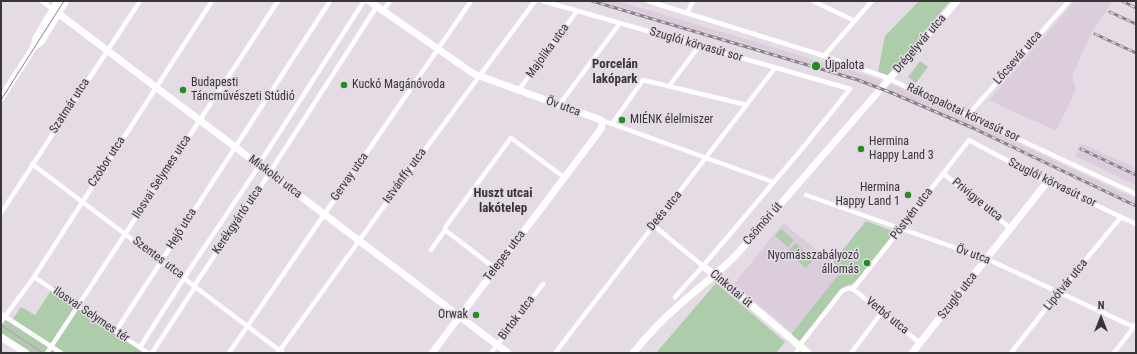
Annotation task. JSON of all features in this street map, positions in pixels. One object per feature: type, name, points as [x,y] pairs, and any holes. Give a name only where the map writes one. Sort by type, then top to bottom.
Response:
[{"type":"street","name":"Miskolci utca","points":[[42,1],[508,353]]},
{"type":"street","points":[[1,98],[34,47],[41,42],[56,11],[58,1]]},
{"type":"street","points":[[56,11],[66,1]]},
{"type":"street","name":"Szatmár utca","points":[[1,213],[140,1]]},
{"type":"street","name":"Czobor utca","points":[[2,318],[34,277],[212,1]]},
{"type":"street","name":"Ilosvai Selymes utca","points":[[49,350],[278,1]]},
{"type":"street","name":"Hejő utca","points":[[116,331],[330,1]]},
{"type":"street","name":"Kerékgyártó utca","points":[[140,347],[184,278],[256,172],[259,164],[364,1]]},
{"type":"street","name":"Öv utca","points":[[369,1],[479,77],[773,182]]},
{"type":"street","name":"Kerékgyártó utca","points":[[152,353],[269,173],[380,8],[390,1]]},
{"type":"street","name":"Gervay utca","points":[[229,353],[471,1]]},
{"type":"street","name":"Istvánffy utca","points":[[280,352],[359,240],[535,1]]},
{"type":"street","name":"Szuglói körvasút sor","points":[[543,1],[850,89]]},
{"type":"street","name":"Rákospalotai körvasút sor","points":[[648,1],[824,56],[885,77],[1136,194]]},
{"type":"street","points":[[687,13],[693,1]]},
{"type":"street","points":[[813,1],[855,21]]},
{"type":"street","points":[[824,56],[872,1]]},
{"type":"street","name":"Lőcsevár utca","points":[[968,115],[1069,1]]},
{"type":"street","name":"Drégelyvár utca","points":[[883,86],[955,3]]},
{"type":"street","name":"Majolika utca","points":[[518,90],[577,11]]},
{"type":"street","points":[[559,105],[620,23]]},
{"type":"street","points":[[669,86],[699,46]]},
{"type":"street","name":"Deés utca","points":[[555,353],[775,68]]},
{"type":"street","points":[[612,124],[644,80],[747,105]]},
{"type":"street","name":"Csömöri út","points":[[633,353],[658,324],[738,253],[883,86]]},
{"type":"street","name":"Csömöri út","points":[[676,297],[806,144],[850,89]]},
{"type":"street","name":"Telepes utca","points":[[432,353],[601,129],[601,120]]},
{"type":"street","points":[[431,250],[445,230],[446,226],[511,138],[565,178]]},
{"type":"street","name":"Szuglói körvasút sor","points":[[969,140],[1047,182],[1136,224]]},
{"type":"street","name":"Pöstyén utca","points":[[853,289],[969,140]]},
{"type":"street","name":"Szentes utca","points":[[32,164],[83,201],[280,352]]},
{"type":"street","name":"Privigye utca","points":[[943,173],[1010,228]]},
{"type":"street","name":"Szugló utca","points":[[912,353],[1047,182]]},
{"type":"street","name":"Öv utca","points":[[806,195],[987,259],[1135,326]]},
{"type":"street","name":"Lipótvár utca","points":[[1011,353],[1121,217]]},
{"type":"street","name":"Cinkotai út","points":[[653,225],[808,353]]},
{"type":"street","points":[[445,230],[496,269]]},
{"type":"street","name":"Ilosvai Selymes tér","points":[[34,277],[148,353]]},
{"type":"street","name":"Birtok utca","points":[[491,353],[543,284]]},
{"type":"street","points":[[796,353],[842,291],[848,288],[853,289]]},
{"type":"street","name":"Verbó utca","points":[[853,289],[920,343]]},
{"type":"street","points":[[851,353],[882,312]]},
{"type":"street","points":[[2,318],[49,350],[61,353]]},
{"type":"street","points":[[1114,353],[1135,326]]},
{"type":"street","points":[[1,337],[26,353]]},
{"type":"shaded area","points":[[598,1],[617,1],[850,70],[901,88],[1136,199],[1136,208],[898,95],[864,82]]},
{"type":"shaded area","points":[[1075,1],[1113,1],[1093,30],[1072,76],[1076,90],[1056,131],[989,100]]},
{"type":"shaded area","points":[[1080,143],[1136,168],[1136,185],[1075,156]]},
{"type":"shaded area","points":[[783,223],[842,270],[792,333],[734,284]]},
{"type":"green space","points":[[919,1],[950,1],[890,76],[878,72],[885,36]]},
{"type":"green space","points":[[920,61],[928,67],[916,83],[908,77]]},
{"type":"green space","points":[[866,221],[895,232],[856,281],[841,289],[799,342],[792,335],[792,333],[842,270],[833,262]]},
{"type":"green space","points":[[781,229],[794,240],[788,247],[775,236]]},
{"type":"green space","points":[[796,243],[814,259],[806,268],[787,252]]},
{"type":"green space","points":[[716,283],[785,342],[776,353],[656,353]]},
{"type":"green space","points":[[54,286],[151,353],[30,353],[1,334],[1,317],[10,323],[21,307],[35,315]]},
{"type":"waterway","points":[[1,325],[43,353]]},
{"type":"tram line","points":[[1,100],[64,1]]},
{"type":"railway","points":[[592,1],[858,80],[973,128],[1136,206]]},
{"type":"railway","points":[[1122,1],[1136,8]]},
{"type":"railway","points":[[1110,12],[1136,24]]},
{"type":"railway","points":[[1095,34],[1136,53]]},
{"type":"railway","points":[[1081,149],[1136,175]]},
{"type":"place","name":"Újpalota","points":[[816,66]]},
{"type":"place","name":"Kuckó Magánóvoda","points":[[344,85]]},
{"type":"place","name":"Budapesti Táncművészeti Stúdió","points":[[183,90]]},
{"type":"place","name":"MIÉNK élelmiszer","points":[[622,120]]},
{"type":"place","name":"Hermina Happy Land 3","points":[[861,149]]},
{"type":"place","name":"Hermina Happy Land 1","points":[[908,195]]},
{"type":"place","name":"Nyomásszabályozó állomás","points":[[867,263]]},
{"type":"place","name":"Orwak","points":[[476,315]]},
{"type":"district","name":"Porcelán lakópark","points":[[615,72]]},
{"type":"district","name":"Huszt utcai lakótelep","points":[[503,202]]}]
